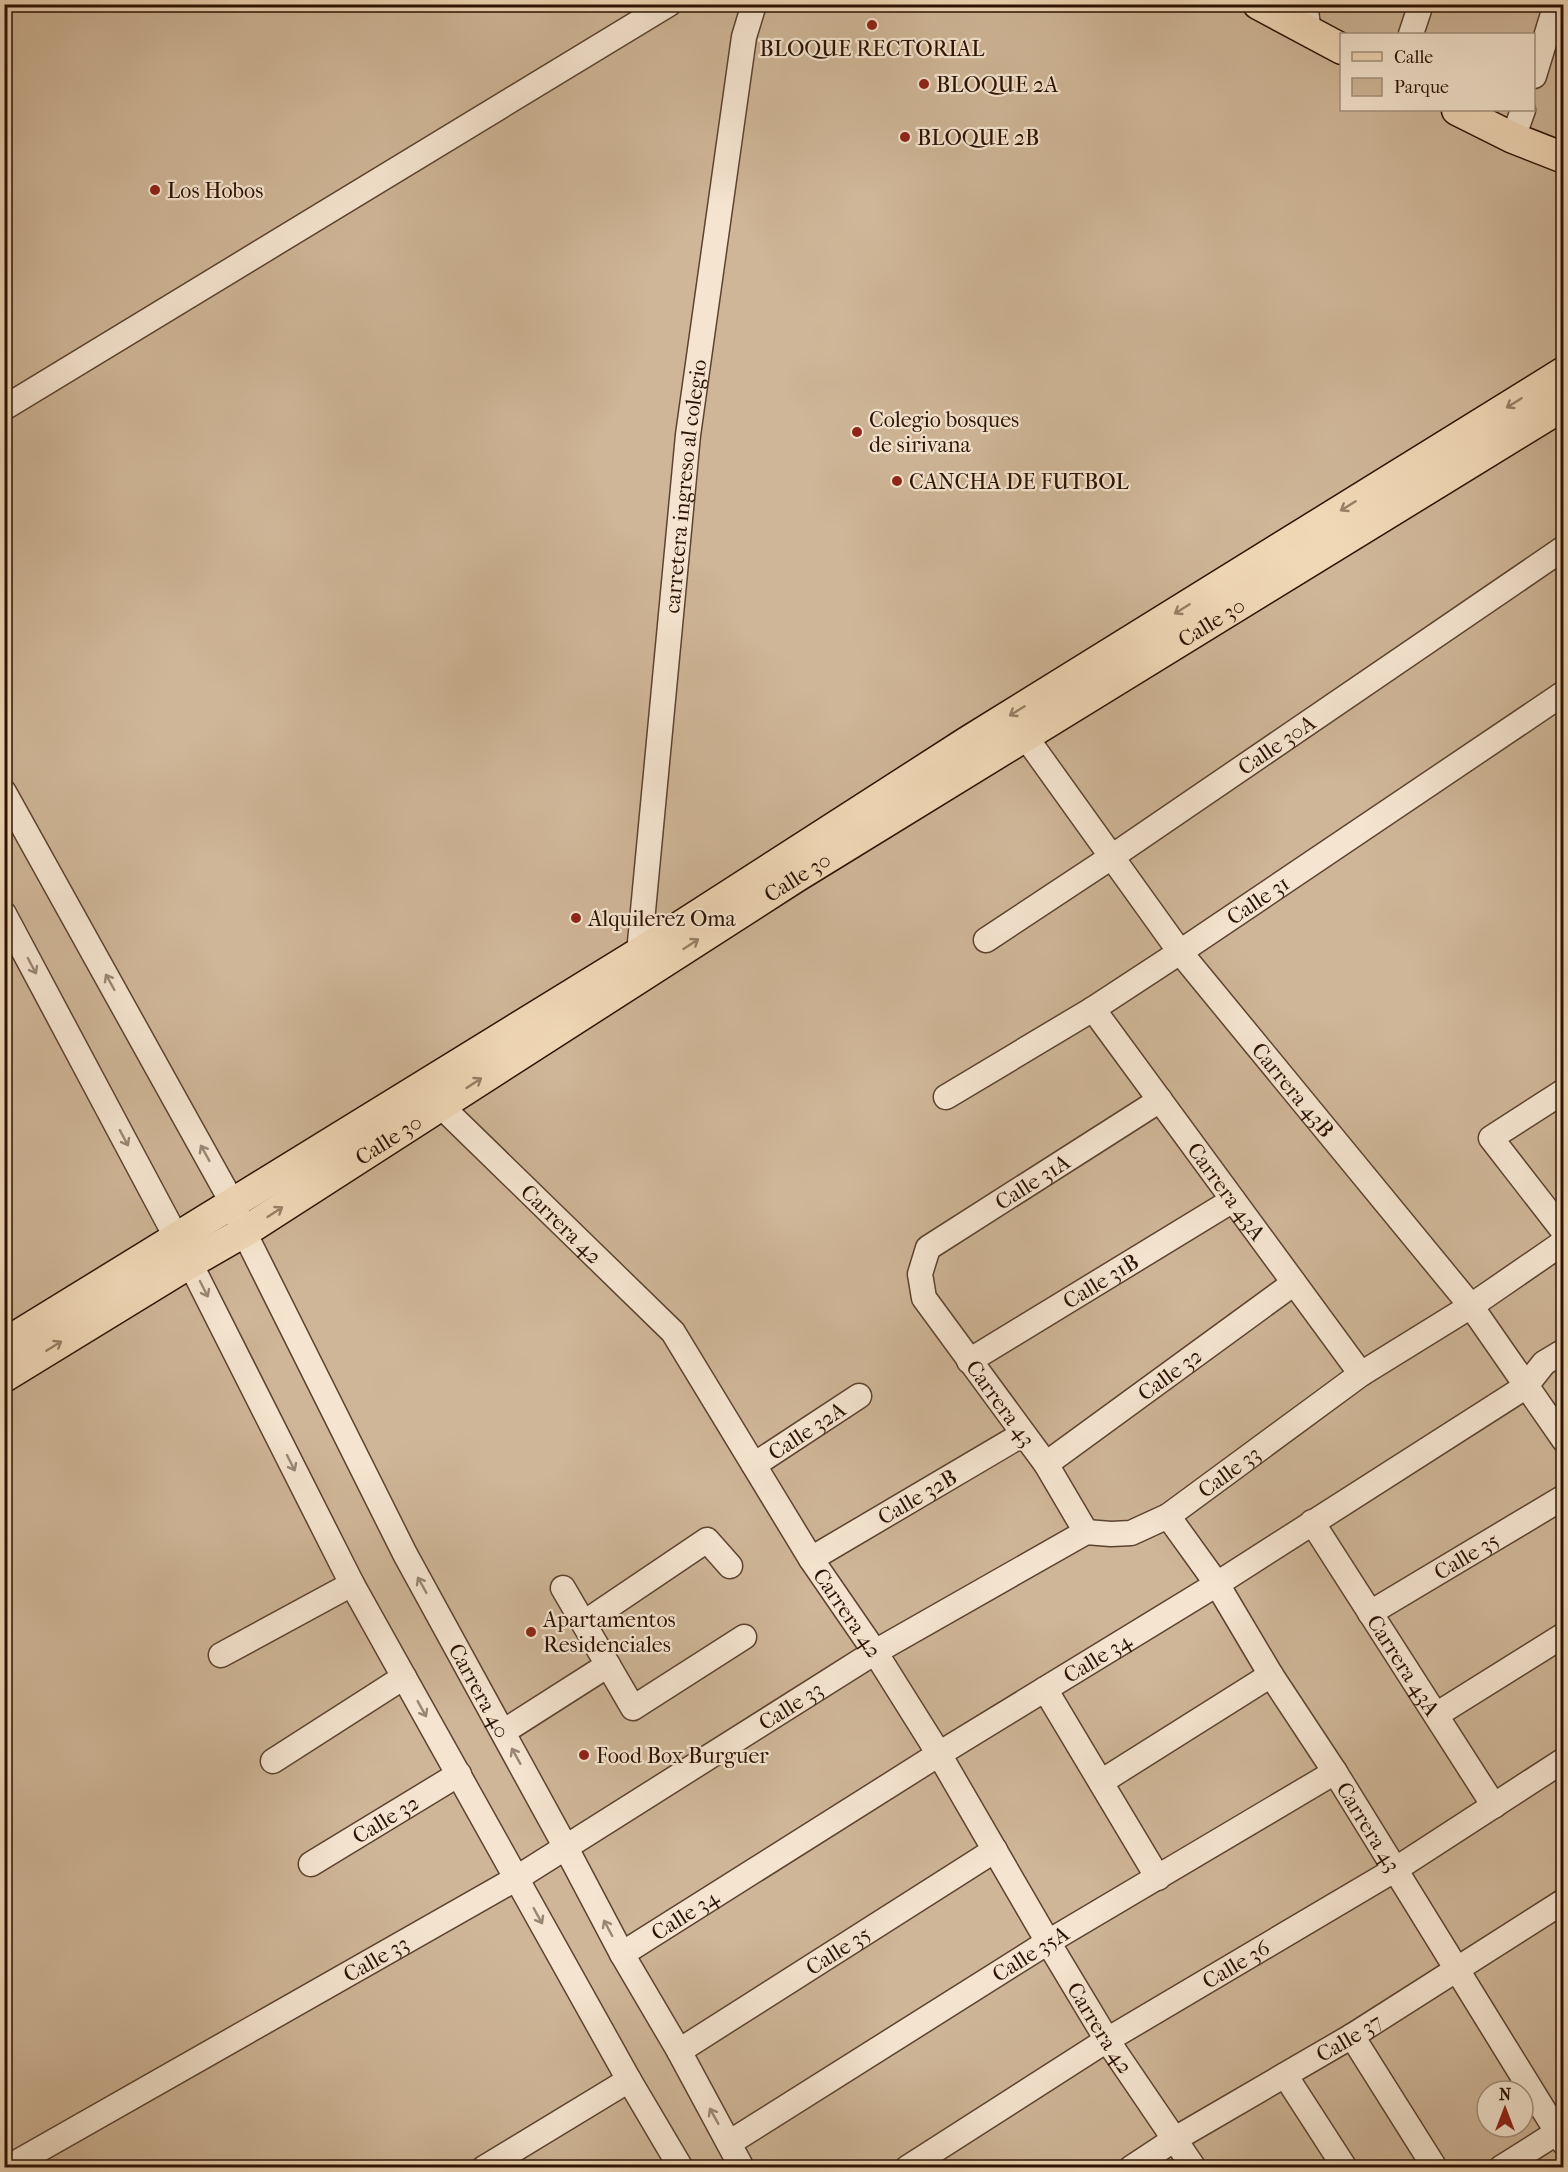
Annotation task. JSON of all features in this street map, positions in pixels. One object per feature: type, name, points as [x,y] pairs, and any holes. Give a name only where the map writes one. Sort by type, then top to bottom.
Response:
[{"type":"main road","points":[[1258,4],[1307,18],[1340,48]]},
{"type":"main road","points":[[1459,111],[1514,138],[1563,158]]},
{"type":"main road","name":"Calle 30","points":[[4,1344],[184,1250],[244,1232],[440,1105],[957,748],[1563,372]]},
{"type":"main road","name":"Calle 30","points":[[4,1377],[184,1250],[233,1204],[645,962],[796,877],[1563,405]]},
{"type":"street","points":[[4,408],[669,4]]},
{"type":"street","name":"carretera ingreso al colegio","points":[[645,962],[688,435],[744,38],[754,4]]},
{"type":"street","points":[[1412,33],[1421,4]]},
{"type":"street","points":[[1535,70],[1556,4]]},
{"type":"street","points":[[1514,138],[1523,111]]},
{"type":"street","name":"Calle 30A","points":[[986,940],[1113,856],[1563,548]]},
{"type":"street","name":"Calle 31","points":[[946,1097],[1093,1009],[1563,693]]},
{"type":"street","name":"Carrera 43B","points":[[1025,736],[1180,952],[1471,1306],[1563,1440]]},
{"type":"street","name":"Carrera 40","points":[[4,792],[233,1204],[244,1232],[405,1554],[566,1846],[622,1954],[679,2051],[742,2168]]},
{"type":"street","points":[[4,914],[184,1250],[352,1584],[629,2080],[681,2168]]},
{"type":"street","name":"Carrera 43A","points":[[1093,1009],[1361,1374]]},
{"type":"street","points":[[1563,1091],[1491,1138],[1563,1232]]},
{"type":"street","name":"Calle 31A","points":[[920,1274],[928,1248],[1160,1100]]},
{"type":"street","name":"Carrera 42","points":[[440,1105],[673,1332],[810,1559],[875,1652],[939,1754],[1107,2040],[1194,2168]]},
{"type":"street","name":"Calle 31B","points":[[969,1361],[1233,1200]]},
{"type":"street","name":"Calle 33","points":[[7,2168],[517,1878],[875,1652],[1086,1532],[1131,1533],[1168,1516],[1361,1374],[1471,1306],[1563,1242]]},
{"type":"street","name":"Carrera 43","points":[[920,1274],[924,1298],[1046,1464],[1086,1532]]},
{"type":"street","name":"Calle 32","points":[[1046,1464],[1294,1283]]},
{"type":"street","name":"Calle 34","points":[[622,1954],[939,1754],[1217,1584],[1525,1387],[1544,1363],[1563,1351]]},
{"type":"street","name":"Calle 32A","points":[[753,1465],[859,1396]]},
{"type":"street","name":"Calle 32B","points":[[810,1559],[1023,1434]]},
{"type":"street","name":"Calle 35","points":[[1370,1613],[1563,1497]]},
{"type":"street","name":"Carrera 43","points":[[1168,1516],[1217,1584],[1271,1675],[1335,1772],[1561,2134]]},
{"type":"street","name":"Carrera 43A","points":[[1312,1522],[1494,1806]]},
{"type":"street","points":[[584,1623],[707,1540],[730,1566]]},
{"type":"street","points":[[221,1655],[352,1584]]},
{"type":"street","points":[[563,1588],[633,1708],[744,1637]]},
{"type":"street","points":[[1436,1714],[1563,1635]]},
{"type":"street","points":[[503,1732],[608,1665]]},
{"type":"street","points":[[1101,1782],[1271,1675]]},
{"type":"street","points":[[273,1761],[404,1677]]},
{"type":"street","points":[[1045,1689],[1158,1878]]},
{"type":"street","name":"Calle 36","points":[[907,2168],[1107,2040],[1396,1869],[1563,1760]]},
{"type":"street","name":"Calle 35A","points":[[729,2143],[1048,1942],[1335,1772]]},
{"type":"street","name":"Calle 32","points":[[311,1864],[459,1774]]},
{"type":"street","name":"Calle 35","points":[[679,2051],[995,1850]]},
{"type":"street","name":"Calle 37","points":[[1131,2168],[1175,2139],[1352,2037],[1563,1901]]},
{"type":"street","points":[[1352,2037],[1435,2168]]},
{"type":"street","points":[[1285,2075],[1345,2168]]},
{"type":"street","points":[[484,2168],[629,2080]]},
{"type":"street","points":[[1501,2168],[1561,2134]]},
{"type":"green space","points":[[5,5],[1563,5],[1563,2167],[5,2168]]},
{"type":"place","name":"BLOQUE RECTORIAL","points":[[872,25]]},
{"type":"place","name":"BLOQUE 2A","points":[[924,84]]},
{"type":"place","name":"BLOQUE 2B","points":[[905,137]]},
{"type":"place","name":"Los Hobos","points":[[155,190]]},
{"type":"place","name":"Colegio bosques de sirivana","points":[[857,432]]},
{"type":"place","name":"CANCHA DE FUTBOL","points":[[897,481]]},
{"type":"place","name":"Alquilerez Oma","points":[[576,918]]},
{"type":"place","name":"Apartamentos Residenciales","points":[[531,1632]]},
{"type":"place","name":"Food Box Burguer","points":[[584,1755]]}]
